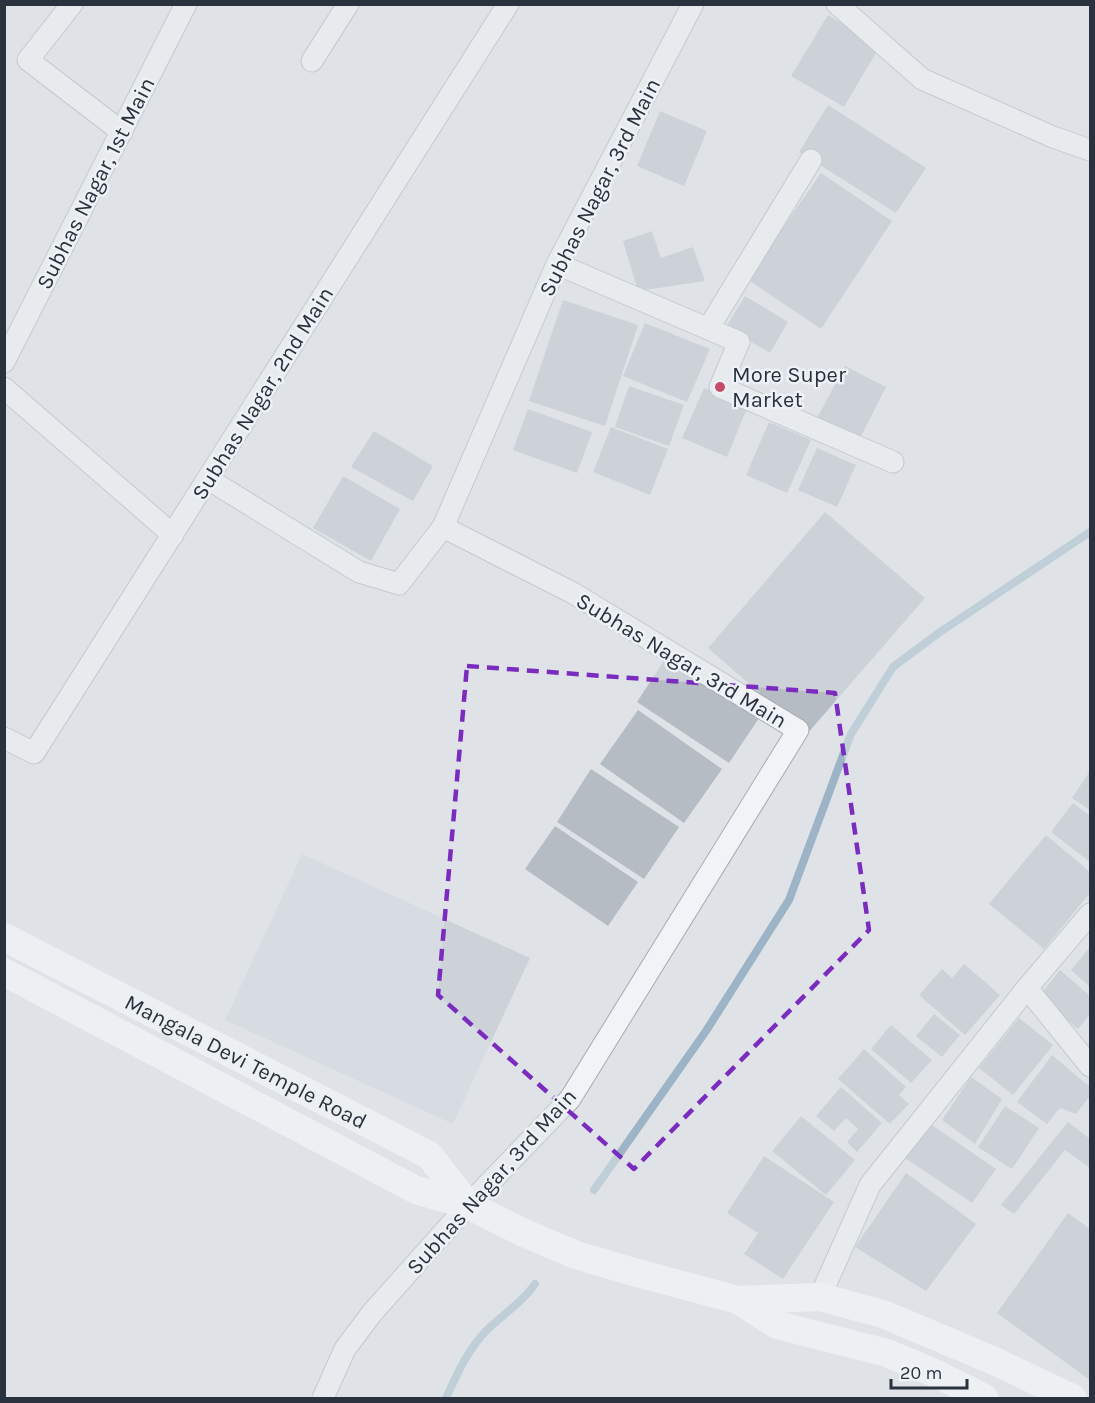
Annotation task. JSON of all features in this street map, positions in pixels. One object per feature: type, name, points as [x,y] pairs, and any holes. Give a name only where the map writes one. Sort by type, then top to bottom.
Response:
[{"type":"main road","name":"Mangala Devi Temple Road","points":[[4,937],[429,1155],[468,1205]]},
{"type":"main road","name":"Mangala Devi Temple Road","points":[[4,972],[416,1190],[468,1205],[522,1232],[576,1255],[738,1300],[820,1297],[883,1314],[992,1360],[1037,1391],[1072,1398]]},
{"type":"main road","name":"Mangala Devi Temple Road","points":[[738,1300],[777,1325],[887,1353],[937,1374],[984,1398]]},
{"type":"street","points":[[72,4],[28,60],[122,132]]},
{"type":"street","name":"Subhas Nagar, 1st Main","points":[[4,362],[186,4]]},
{"type":"street","points":[[312,61],[348,4]]},
{"type":"street","name":"Subhas Nagar, 2nd Main","points":[[4,738],[34,753],[508,4]]},
{"type":"street","name":"Subhas Nagar, 3rd Main","points":[[323,1398],[345,1349],[372,1313],[468,1205],[570,1100],[798,730],[573,593],[443,527],[557,264],[693,4]]},
{"type":"street","points":[[837,4],[922,79],[1053,137],[1090,150]]},
{"type":"street","points":[[708,329],[811,160]]},
{"type":"street","points":[[557,264],[739,342],[720,387],[893,462]]},
{"type":"street","points":[[4,388],[172,535]]},
{"type":"street","points":[[208,479],[359,572],[399,584],[443,527]]},
{"type":"street","points":[[820,1297],[870,1185],[1027,988],[1090,914]]},
{"type":"street","points":[[1027,988],[1090,1066]]},
{"type":"highlighted area","points":[[467,666],[835,693],[869,930],[634,1169],[438,995]]},
{"type":"shaded area","points":[[302,854],[530,958],[453,1124],[225,1020]]},
{"type":"building","points":[[828,15],[880,46],[844,107],[791,76]]},
{"type":"building","points":[[828,105],[926,168],[896,213],[799,152]]},
{"type":"building","points":[[660,111],[707,131],[684,186],[637,166]]},
{"type":"building","points":[[821,173],[892,221],[821,329],[747,279]]},
{"type":"building","points":[[652,231],[661,258],[693,247],[705,281],[638,291],[623,241]]},
{"type":"building","points":[[745,296],[788,322],[770,353],[726,327]]},
{"type":"building","points":[[563,300],[638,325],[605,426],[529,401]]},
{"type":"building","points":[[645,323],[710,349],[687,402],[623,376]]},
{"type":"building","points":[[845,366],[886,387],[858,442],[816,420]]},
{"type":"building","points":[[629,386],[684,405],[669,446],[615,427]]},
{"type":"building","points":[[704,388],[748,406],[727,457],[682,438]]},
{"type":"building","points":[[528,409],[592,432],[577,473],[513,450]]},
{"type":"building","points":[[769,422],[811,440],[787,493],[746,475]]},
{"type":"building","points":[[611,427],[668,449],[650,495],[593,472]]},
{"type":"building","points":[[374,431],[433,466],[413,501],[351,467]]},
{"type":"building","points":[[817,448],[856,465],[837,507],[798,490]]},
{"type":"building","points":[[343,476],[400,509],[371,561],[313,528]]},
{"type":"building","points":[[825,512],[925,598],[807,734],[708,648]]},
{"type":"building","points":[[667,656],[759,718],[729,763],[637,702]]},
{"type":"building","points":[[638,710],[722,769],[684,823],[600,764]]},
{"type":"building","points":[[591,769],[679,827],[644,879],[557,822]]},
{"type":"building","points":[[1090,771],[1090,810],[1072,798]]},
{"type":"building","points":[[1073,803],[1090,816],[1090,862],[1051,832]]},
{"type":"building","points":[[555,826],[638,882],[608,926],[525,869]]},
{"type":"building","points":[[1046,835],[1090,872],[1090,893],[1044,949],[989,904]]},
{"type":"building","points":[[1090,947],[1090,987],[1071,970]]},
{"type":"building","points":[[964,964],[1000,995],[965,1035],[919,995],[942,969],[952,978]]},
{"type":"building","points":[[1060,970],[1090,996],[1090,1014],[1078,1029],[1039,996]]},
{"type":"building","points":[[934,1014],[960,1035],[942,1057],[916,1036]]},
{"type":"building","points":[[1019,1018],[1053,1045],[1013,1095],[979,1068]]},
{"type":"building","points":[[891,1025],[932,1060],[911,1083],[871,1049]]},
{"type":"building","points":[[864,1049],[906,1087],[899,1095],[909,1104],[890,1124],[838,1079]]},
{"type":"building","points":[[1052,1055],[1090,1087],[1090,1096],[1076,1114],[1060,1108],[1047,1124],[1017,1102]]},
{"type":"building","points":[[971,1077],[1002,1099],[975,1144],[942,1120]]},
{"type":"building","points":[[841,1087],[882,1123],[857,1152],[847,1142],[858,1129],[846,1118],[834,1131],[816,1116]]},
{"type":"building","points":[[1005,1106],[1039,1128],[1012,1169],[978,1147]]},
{"type":"building","points":[[801,1116],[855,1160],[826,1195],[772,1151]]},
{"type":"building","points":[[1068,1122],[1090,1139],[1090,1168],[1065,1150],[1014,1214],[1001,1205]]},
{"type":"building","points":[[929,1123],[996,1169],[972,1203],[905,1158]]},
{"type":"building","points":[[764,1156],[834,1202],[783,1279],[744,1254],[758,1233],[727,1213]]},
{"type":"building","points":[[906,1173],[976,1224],[926,1291],[855,1247]]},
{"type":"building","points":[[1068,1213],[1090,1229],[1090,1380],[997,1313]]},
{"type":"waterway","points":[[594,1190],[706,1031],[789,900],[851,734],[893,667],[940,632],[1090,532]]},
{"type":"waterway","points":[[446,1398],[463,1362],[480,1337],[535,1284]]},
{"type":"place","name":"More Super Market","points":[[720,387]]}]
